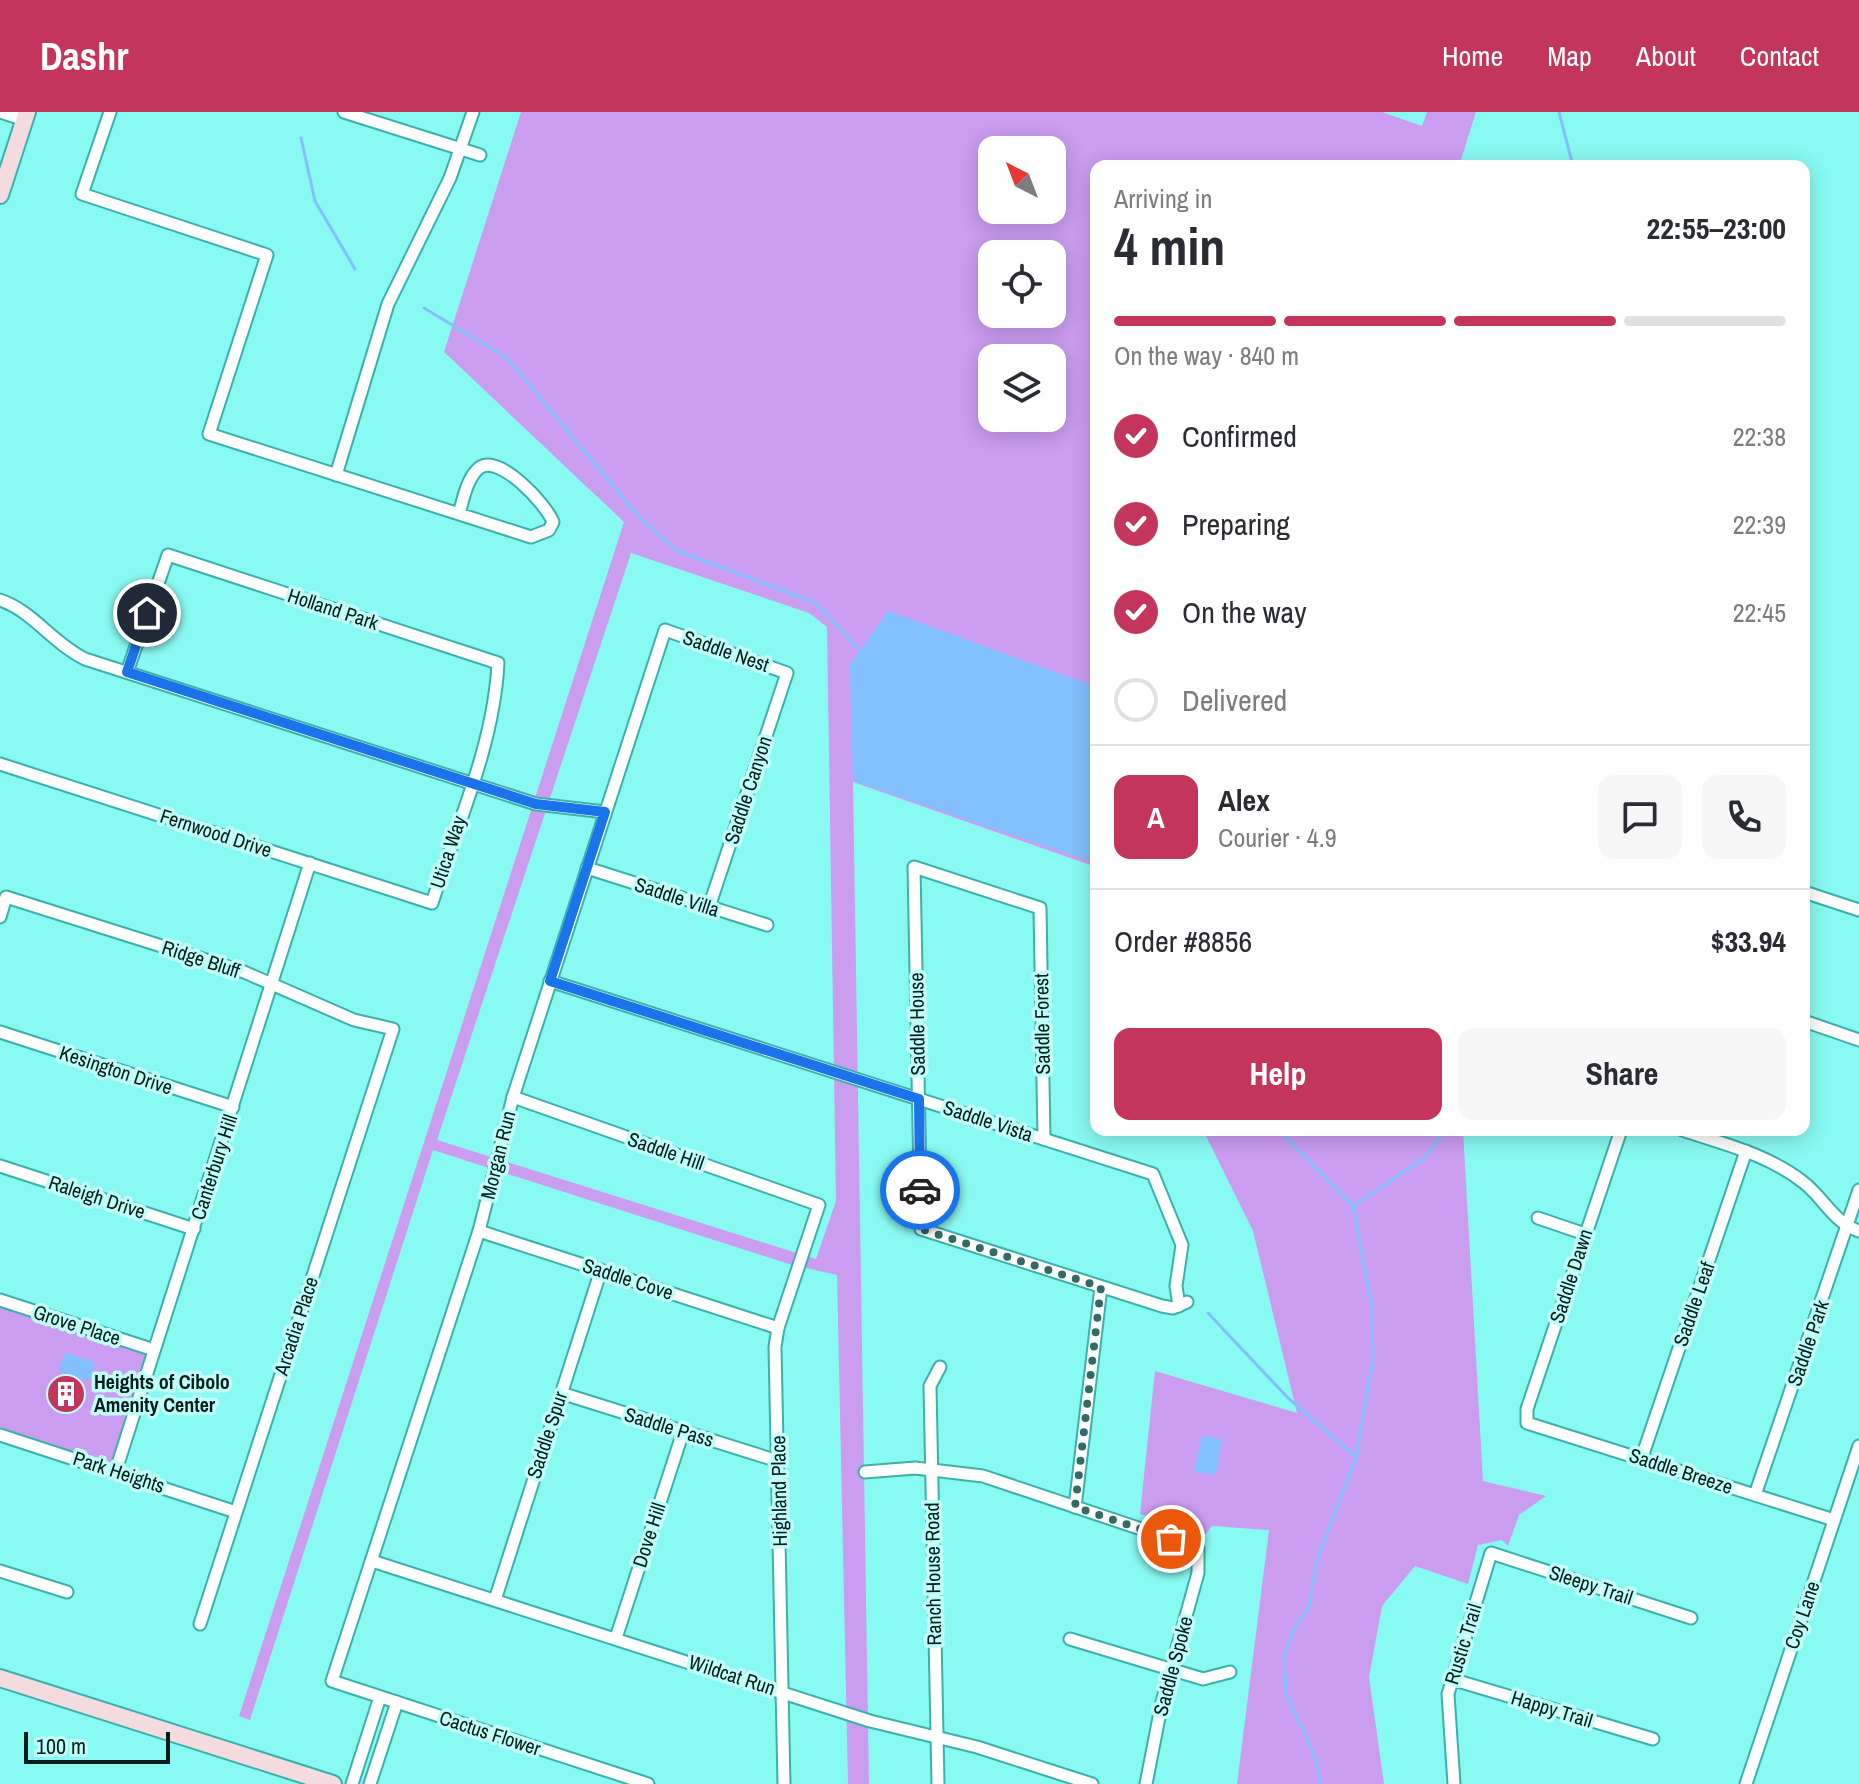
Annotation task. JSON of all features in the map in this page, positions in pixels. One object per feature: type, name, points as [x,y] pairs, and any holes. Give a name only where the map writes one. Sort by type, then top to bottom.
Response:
[{"type":"main road","points":[[0,195],[26,116]]},
{"type":"main road","points":[[0,1678],[333,1784]]},
{"type":"street","points":[[0,112],[26,116]]},
{"type":"street","points":[[110,112],[82,194],[267,255],[209,434],[336,475],[531,537],[549,530],[553,522],[542,503],[500,466],[491,464],[480,468],[474,475],[459,514]]},
{"type":"street","points":[[344,112],[480,155]]},
{"type":"street","points":[[336,475],[388,304],[431,221],[473,112]]},
{"type":"street","name":"Holland Park","points":[[127,672],[168,555],[498,663]]},
{"type":"street","points":[[0,600],[26,614],[60,647],[85,659],[536,804],[605,812]]},
{"type":"street","name":"Saddle Nest","points":[[665,630],[787,673]]},
{"type":"street","name":"Morgan Run","points":[[332,1681],[479,1231],[513,1097],[665,630]]},
{"type":"street","name":"Utica Way","points":[[432,903],[494,707],[498,663]]},
{"type":"street","name":"Saddle Canyon","points":[[709,907],[787,673]]},
{"type":"street","name":"Fernwood Drive","points":[[0,764],[432,903]]},
{"type":"street","name":"Canterbury Hill","points":[[116,1470],[310,863]]},
{"type":"street","name":"Saddle House","points":[[1040,908],[914,867],[921,1229],[1101,1287]]},
{"type":"street","name":"Saddle Villa","points":[[587,868],[767,925]]},
{"type":"street","points":[[1810,894],[1859,910]]},
{"type":"street","name":"Ridge Bluff","points":[[0,917],[6,897],[273,983],[354,1020],[393,1029]]},
{"type":"street","name":"Saddle Forest","points":[[1040,908],[1044,1139]]},
{"type":"street","name":"Saddle Vista","points":[[550,981],[1153,1174],[1182,1245],[1176,1286],[1183,1304],[1168,1308],[1101,1287]]},
{"type":"street","points":[[1810,1023],[1859,1040]]},
{"type":"street","name":"Arcadia Place","points":[[200,1624],[393,1029]]},
{"type":"street","name":"Kesington Drive","points":[[0,1032],[233,1107]]},
{"type":"street","name":"Saddle Hill","points":[[513,1097],[819,1205]]},
{"type":"street","name":"Saddle Dawn","points":[[1527,1423],[1527,1409],[1619,1136]]},
{"type":"street","points":[[1700,1136],[1775,1163],[1806,1183],[1853,1229]]},
{"type":"street","name":"Saddle Leaf","points":[[1642,1457],[1746,1151]]},
{"type":"street","name":"Raleigh Drive","points":[[0,1166],[194,1229]]},
{"type":"street","name":"Saddle Park","points":[[1755,1495],[1853,1229],[1859,1190]]},
{"type":"street","name":"Highland Place","points":[[784,1784],[778,1328],[819,1205]]},
{"type":"street","points":[[1538,1218],[1585,1234]]},
{"type":"street","name":"Saddle Cove","points":[[479,1231],[778,1328]]},
{"type":"street","name":"Saddle Spur","points":[[495,1600],[601,1270]]},
{"type":"street","points":[[865,1472],[931,1470],[983,1476],[1075,1507],[1101,1287]]},
{"type":"street","name":"Grove Place","points":[[0,1300],[154,1350]]},
{"type":"street","name":"Ranch House Road","points":[[938,1784],[930,1386],[940,1367]]},
{"type":"street","name":"Saddle Pass","points":[[561,1393],[778,1461]]},
{"type":"street","name":"Saddle Breeze","points":[[1527,1423],[1834,1520]]},
{"type":"street","name":"Dove Hill","points":[[616,1638],[683,1432]]},
{"type":"street","name":"Park Heights","points":[[0,1435],[116,1470],[236,1512]]},
{"type":"street","name":"Coy Lane","points":[[1746,1784],[1859,1446]]},
{"type":"street","name":"Saddle Spoke","points":[[1075,1507],[1198,1548],[1198,1573],[1171,1672],[1146,1784]]},
{"type":"street","name":"Sleepy Trail","points":[[1491,1553],[1691,1618]]},
{"type":"street","name":"Rustic Trail","points":[[1454,1784],[1448,1721],[1451,1679],[1491,1553]]},
{"type":"street","name":"Wildcat Run","points":[[372,1561],[937,1739],[977,1747],[1092,1784]]},
{"type":"street","points":[[0,1571],[67,1592]]},
{"type":"street","points":[[1070,1639],[1171,1672],[1203,1679],[1230,1672]]},
{"type":"street","name":"Happy Trail","points":[[1451,1679],[1653,1739]]},
{"type":"street","name":"Cactus Flower","points":[[332,1681],[648,1784]]},
{"type":"street","points":[[352,1784],[380,1697]]},
{"type":"street","points":[[370,1784],[397,1702]]},
{"type":"shaded area","points":[[521,112],[1382,112],[1422,126],[1427,112],[1476,112],[1461,160],[1090,160],[1090,865],[853,782],[869,1784],[848,1784],[837,1275],[789,1264],[433,1150],[250,1720],[239,1716],[624,522],[444,352]],"holes":[[[631,553],[809,613],[827,627],[836,1201],[816,1259],[437,1140]]]},
{"type":"shaded area","points":[[1206,1136],[1463,1136],[1483,1481],[1546,1496],[1519,1515],[1508,1546],[1502,1540],[1478,1545],[1468,1584],[1415,1566],[1382,1606],[1369,1677],[1384,1784],[1237,1784],[1269,1530],[1212,1526],[1206,1534],[1140,1514],[1155,1371],[1297,1413],[1253,1231]]},
{"type":"shaded area","points":[[0,1300],[154,1350],[116,1470],[0,1434]]},
{"type":"water","points":[[888,611],[1090,685],[1090,861],[853,781],[850,665]]},
{"type":"water","points":[[65,1353],[95,1362],[89,1381],[59,1371]]},
{"type":"water","points":[[1202,1436],[1222,1439],[1216,1475],[1194,1472]]},
{"type":"waterway","points":[[1559,112],[1571,160]]},
{"type":"waterway","points":[[301,138],[315,201],[355,269]]},
{"type":"waterway","points":[[424,308],[507,358],[638,516],[676,550],[816,603],[863,654]]},
{"type":"waterway","points":[[1285,1136],[1353,1206],[1372,1307],[1373,1358],[1356,1457],[1317,1560],[1309,1607],[1295,1627],[1284,1656],[1286,1693],[1315,1757],[1321,1784]]},
{"type":"waterway","points":[[1353,1206],[1426,1157],[1440,1136]]},
{"type":"waterway","points":[[1208,1313],[1288,1398],[1356,1457]]},
{"type":"way so far","points":[[920,1190],[921,1229],[1101,1287],[1075,1507],[1171,1539]]},
{"type":"place","name":"Heights of Cibolo Amenity Center","points":[[66,1394]]},
{"type":"route","points":[[147,613],[127,672],[536,804],[605,812],[550,981],[919,1099],[920,1190]]}]
